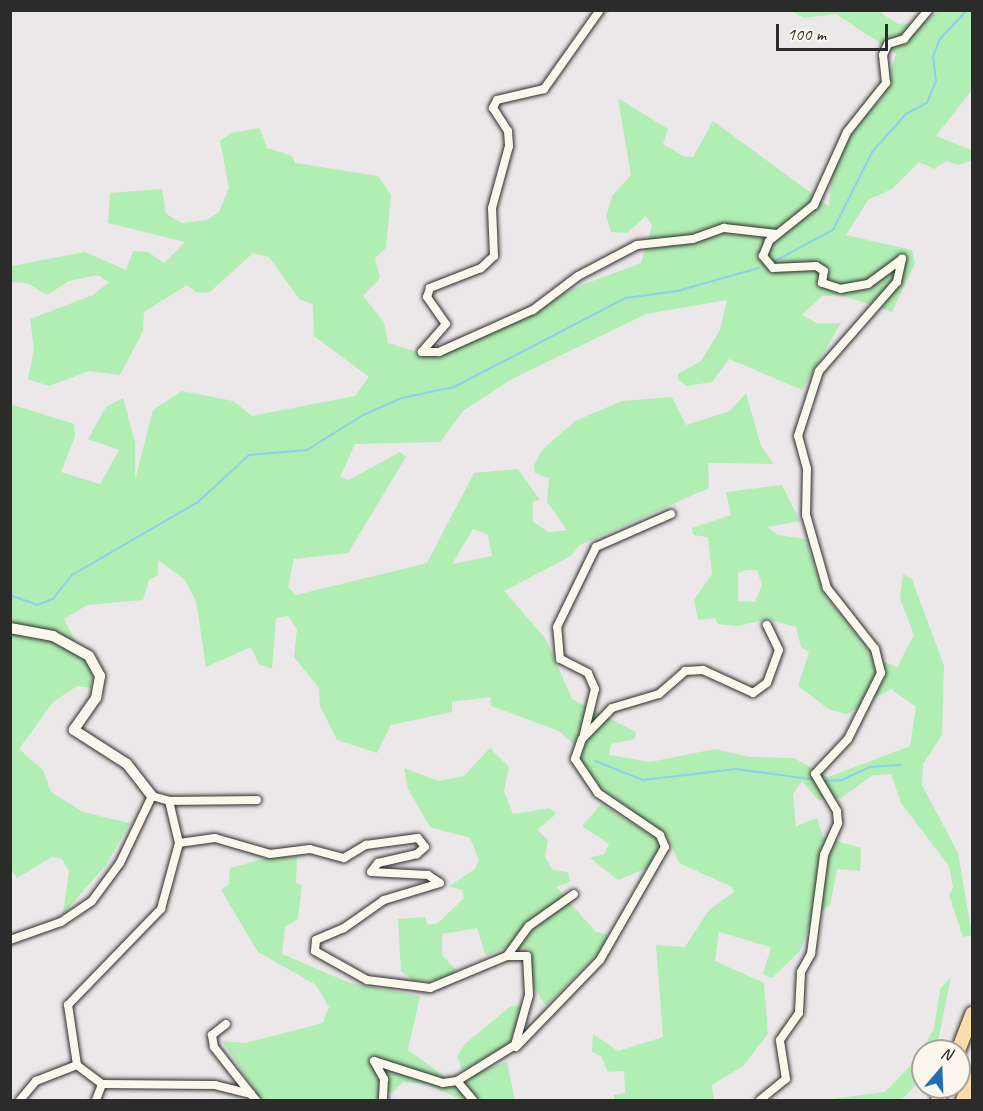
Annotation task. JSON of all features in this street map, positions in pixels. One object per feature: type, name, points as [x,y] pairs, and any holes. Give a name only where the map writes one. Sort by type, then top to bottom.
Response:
[{"type":"highway","points":[[966,1039],[972,1014]]},
{"type":"highway","points":[[963,1101],[972,1082]]},
{"type":"street","points":[[600,10],[544,89],[497,100],[493,108],[507,132],[509,146],[492,208],[494,256],[481,268],[430,288],[429,300],[447,318],[422,352],[439,352],[533,310],[578,276],[637,245],[693,239],[724,228],[777,234]]},
{"type":"street","points":[[759,1101],[786,1079],[780,1040],[799,1013],[801,972],[811,954],[824,855],[838,823],[837,810],[814,774],[848,739],[881,673],[875,649],[827,588],[806,515],[807,469],[798,436],[819,371],[902,270],[902,260],[868,284],[841,289],[822,283],[824,271],[816,267],[765,264],[765,250],[777,234],[814,205],[846,132],[886,83],[884,55],[888,44],[904,39],[928,10]]},
{"type":"street","points":[[383,1101],[384,1079],[374,1061],[422,1078],[457,1080],[469,1070],[506,1054],[527,1039],[600,960],[665,847],[660,835],[598,794],[575,759],[595,689],[588,674],[560,659],[558,627],[596,548],[671,514]]},
{"type":"street","points":[[582,739],[612,708],[659,694],[685,671],[703,670],[753,693],[767,683],[779,650],[767,625]]},
{"type":"street","points":[[10,628],[53,636],[89,656],[100,676],[96,698],[74,730],[127,764],[152,796],[169,801],[257,800]]},
{"type":"street","points":[[10,940],[61,922],[92,901],[120,863],[152,796]]},
{"type":"street","points":[[169,801],[179,843],[161,909],[69,1005],[77,1065],[102,1084],[215,1085],[253,1097]]},
{"type":"street","points":[[179,843],[215,838],[270,854],[310,849],[344,858],[366,845],[418,838],[425,846],[417,854],[378,863],[371,872],[428,875],[440,883],[384,900],[344,928],[316,940],[315,951],[367,980],[430,988],[507,956],[527,956],[529,995],[522,1034],[506,1054]]},
{"type":"street","points":[[507,956],[529,926],[574,894]]},
{"type":"street","points":[[226,1024],[212,1035],[214,1047],[253,1097]]},
{"type":"street","points":[[20,1101],[36,1081],[77,1065]]},
{"type":"street","points":[[457,1080],[473,1101]]},
{"type":"street","points":[[96,1101],[102,1084]]},
{"type":"green space","points":[[791,11],[878,11],[898,24],[924,22],[939,11],[972,11],[972,90],[936,136],[972,150],[972,160],[959,165],[946,161],[934,169],[919,162],[892,189],[868,200],[846,235],[912,250],[915,263],[892,312],[841,295],[822,296],[802,315],[817,323],[841,323],[802,390],[729,359],[712,382],[687,386],[678,380],[678,374],[701,361],[720,330],[727,300],[646,314],[514,378],[464,410],[440,442],[355,444],[340,477],[349,480],[400,452],[406,457],[348,553],[294,559],[288,587],[296,595],[427,563],[474,473],[518,469],[540,500],[533,501],[533,522],[549,532],[567,530],[547,502],[549,478],[535,473],[534,465],[542,450],[575,421],[622,401],[672,397],[686,425],[730,411],[746,393],[761,446],[774,464],[708,463],[709,488],[580,545],[571,556],[504,591],[546,639],[572,699],[636,732],[635,739],[611,744],[609,755],[650,762],[715,749],[750,757],[794,758],[828,777],[910,746],[916,707],[891,689],[847,714],[830,710],[798,686],[809,652],[801,647],[796,627],[768,619],[738,626],[718,624],[715,618],[698,620],[694,600],[712,574],[708,537],[693,535],[692,528],[731,515],[726,492],[782,485],[800,521],[767,527],[778,535],[806,539],[823,593],[876,659],[897,667],[914,635],[900,598],[903,574],[912,579],[944,666],[942,735],[923,764],[922,785],[958,853],[972,935],[963,937],[949,895],[953,888],[949,866],[901,803],[891,774],[873,775],[841,798],[818,800],[802,781],[793,794],[796,826],[817,818],[823,837],[861,848],[860,871],[837,869],[830,905],[812,917],[800,951],[772,978],[763,974],[771,947],[719,932],[715,961],[764,983],[768,1034],[743,1066],[712,1085],[714,1100],[614,1100],[614,1095],[625,1093],[624,1071],[608,1072],[601,1056],[592,1052],[593,1034],[618,1051],[663,1037],[656,945],[685,947],[709,910],[734,892],[732,887],[679,863],[668,837],[596,784],[581,762],[583,752],[559,731],[491,706],[490,697],[452,702],[452,712],[391,725],[377,753],[337,740],[320,706],[319,688],[294,657],[297,629],[288,616],[276,618],[272,669],[259,664],[251,647],[206,667],[196,601],[184,579],[158,560],[158,575],[149,580],[143,600],[87,605],[64,619],[92,673],[91,688],[77,686],[53,702],[19,749],[43,770],[51,792],[83,812],[130,823],[106,865],[63,914],[69,871],[62,859],[52,857],[17,878],[11,869],[10,404],[74,424],[75,436],[61,472],[100,484],[119,450],[88,439],[106,407],[123,398],[135,442],[135,480],[153,410],[182,391],[233,401],[252,416],[355,396],[369,377],[314,336],[313,304],[300,300],[269,257],[253,253],[210,292],[197,293],[187,285],[144,312],[143,331],[120,375],[89,371],[49,386],[28,379],[34,348],[30,319],[93,295],[109,282],[98,275],[69,281],[47,295],[27,283],[11,282],[11,266],[85,252],[126,270],[133,251],[148,252],[164,263],[185,242],[108,223],[110,193],[162,189],[166,214],[182,223],[207,220],[219,212],[229,188],[220,141],[231,133],[260,128],[267,148],[292,156],[295,163],[378,176],[391,195],[386,248],[375,258],[380,278],[363,296],[384,322],[388,343],[437,358],[579,286],[641,263],[652,226],[646,216],[627,233],[611,232],[606,216],[612,196],[631,175],[618,98],[668,129],[663,144],[685,157],[693,157],[713,121],[829,206],[833,162],[861,117],[881,100],[896,54],[836,14],[804,18]],"holes":[[[473,529],[488,535],[492,556],[452,564]],[[757,570],[762,585],[755,602],[738,601],[738,573]]]},
{"type":"green space","points":[[490,748],[509,767],[504,791],[513,814],[550,808],[556,814],[537,830],[548,840],[545,857],[553,870],[568,872],[570,882],[556,887],[596,932],[607,934],[607,944],[546,1006],[534,988],[530,949],[505,948],[486,956],[477,928],[442,934],[442,955],[456,970],[447,980],[414,981],[401,971],[398,919],[425,917],[428,925],[438,923],[464,898],[462,890],[449,886],[475,869],[479,860],[470,838],[430,827],[408,789],[404,768],[439,781],[464,776]]},
{"type":"green space","points":[[601,804],[657,839],[658,856],[647,868],[618,880],[590,858],[604,854],[609,844],[582,826]]},
{"type":"green space","points":[[271,857],[297,857],[296,883],[302,885],[298,919],[285,927],[282,954],[350,983],[420,996],[408,1050],[463,1090],[472,1074],[507,1062],[515,1100],[462,1100],[427,1084],[403,1082],[392,1093],[378,1088],[379,1100],[262,1100],[222,1041],[245,1043],[323,1023],[329,1007],[316,985],[258,952],[221,890],[229,884],[230,868]]},
{"type":"green space","points":[[951,977],[938,1039],[928,1039],[934,1029],[940,989]]},
{"type":"green space","points":[[523,1005],[508,1047],[462,1070],[457,1056],[465,1044],[511,1006]]},
{"type":"green space","points":[[911,1065],[911,1090],[901,1100],[824,1100],[885,1092]]},
{"type":"waterway","points":[[773,262],[833,230],[872,152],[906,114],[927,103],[936,81],[933,56],[940,39],[967,10]]},
{"type":"waterway","points":[[10,595],[37,605],[53,599],[72,575],[198,502],[249,455],[307,450],[363,415],[402,398],[454,387],[626,298],[677,291],[759,268]]},
{"type":"waterway","points":[[595,761],[643,780],[735,769],[817,780]]},
{"type":"waterway","points":[[822,781],[842,780],[870,767],[901,765]]}]
